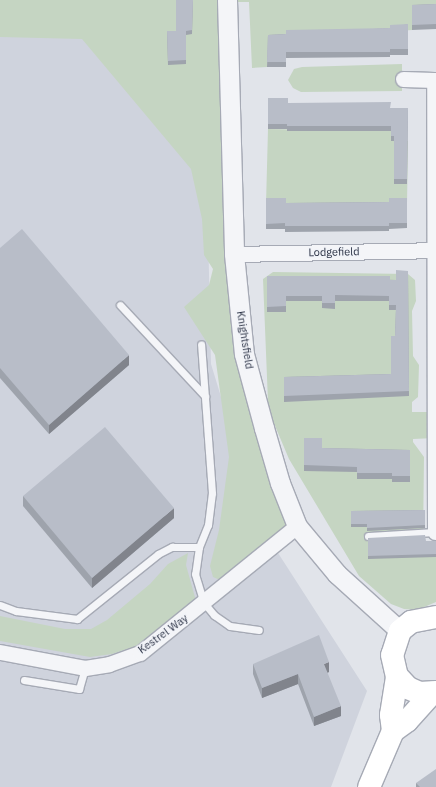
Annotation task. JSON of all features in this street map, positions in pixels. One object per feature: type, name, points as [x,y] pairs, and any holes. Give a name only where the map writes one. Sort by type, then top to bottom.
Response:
[{"type":"main road","points":[[369,787],[393,731],[391,714],[397,676],[392,655],[400,631],[411,622],[423,618],[436,617]]},
{"type":"main road","points":[[397,676],[408,688],[420,693],[434,692]]},
{"type":"main road","points":[[393,731],[407,721],[434,692]]},
{"type":"street","name":"Knightsfield","points":[[227,0],[234,254],[244,354],[280,483],[297,526],[337,574],[400,631]]},
{"type":"street","points":[[403,79],[435,80],[435,532]]},
{"type":"street","name":"Lodgefield","points":[[234,254],[435,250]]},
{"type":"street","name":"Kestrel Way","points":[[0,652],[84,668],[108,664],[140,653],[204,603],[297,526]]},
{"type":"lane","points":[[120,305],[205,396]]},
{"type":"lane","points":[[201,344],[212,493],[208,525],[199,547],[195,574],[204,603],[214,615],[230,626],[259,630]]},
{"type":"lane","points":[[368,536],[435,532]]},
{"type":"lane","points":[[0,605],[16,611],[77,619],[158,554],[172,547],[199,547]]},
{"type":"lane","points":[[24,680],[78,689],[84,668]]},
{"type":"shaded area","points":[[149,0],[208,229],[211,364],[260,525],[367,691],[331,787],[0,787],[0,33]]},
{"type":"green space","points":[[0,0],[229,0],[246,385],[249,411],[264,463],[289,528],[220,580],[213,577],[210,566],[219,530],[229,457],[215,355],[184,307],[209,285],[213,269],[204,255],[202,219],[191,169],[82,39],[0,37]]},
{"type":"green space","points":[[233,0],[436,0],[436,10],[412,30],[268,40],[267,67],[252,68],[249,2],[233,2]]},
{"type":"green space","points":[[402,64],[402,91],[301,92],[293,88],[288,80],[294,69],[302,67]]},
{"type":"green space","points":[[268,129],[391,131],[391,141],[408,141],[407,204],[266,204]]},
{"type":"green space","points":[[273,272],[408,274],[415,280],[416,301],[412,311],[413,356],[419,365],[418,397],[412,402],[412,412],[435,412],[435,438],[413,439],[413,442],[424,457],[423,543],[436,542],[436,602],[417,610],[404,609],[391,604],[359,576],[289,459],[270,414],[268,402],[263,279]]},
{"type":"green space","points":[[188,553],[186,565],[196,601],[164,628],[136,646],[112,654],[90,657],[0,641],[0,616],[65,629],[91,629],[107,620],[150,584],[168,564]]},
{"type":"building","points":[[176,0],[193,0],[192,30],[186,31],[186,60],[168,61],[167,31],[176,31]]},
{"type":"building","points":[[436,4],[436,24],[412,25],[412,5]]},
{"type":"building","points":[[408,24],[408,49],[390,49],[390,52],[286,52],[286,62],[267,62],[268,35],[286,34],[286,30],[390,28],[390,25]]},
{"type":"building","points":[[268,98],[288,98],[288,103],[391,102],[390,108],[408,108],[407,179],[394,179],[394,136],[391,136],[391,126],[287,126],[287,124],[268,124]]},
{"type":"building","points":[[266,198],[286,198],[286,203],[389,202],[389,198],[407,198],[407,223],[389,223],[389,226],[285,226],[285,223],[266,224]]},
{"type":"building","points":[[22,229],[129,355],[49,425],[0,368],[0,248]]},
{"type":"building","points":[[396,270],[408,271],[409,391],[284,396],[284,377],[391,374],[391,336],[395,336],[396,305],[389,305],[389,296],[335,295],[335,303],[322,303],[322,296],[286,296],[286,306],[267,307],[267,276],[390,276],[390,280],[396,280]]},
{"type":"building","points":[[105,427],[174,508],[92,578],[23,496]]},
{"type":"building","points":[[304,438],[322,438],[322,448],[410,450],[410,476],[392,476],[392,473],[357,473],[357,467],[304,465]]},
{"type":"building","points":[[425,510],[425,525],[367,528],[367,524],[351,524],[351,511]]},
{"type":"building","points":[[425,535],[426,541],[436,541],[436,554],[368,556],[368,538]]},
{"type":"building","points":[[319,635],[329,662],[324,664],[341,706],[314,717],[298,674],[262,688],[253,664]]},
{"type":"building","points":[[436,769],[436,787],[420,787],[416,783]]}]
